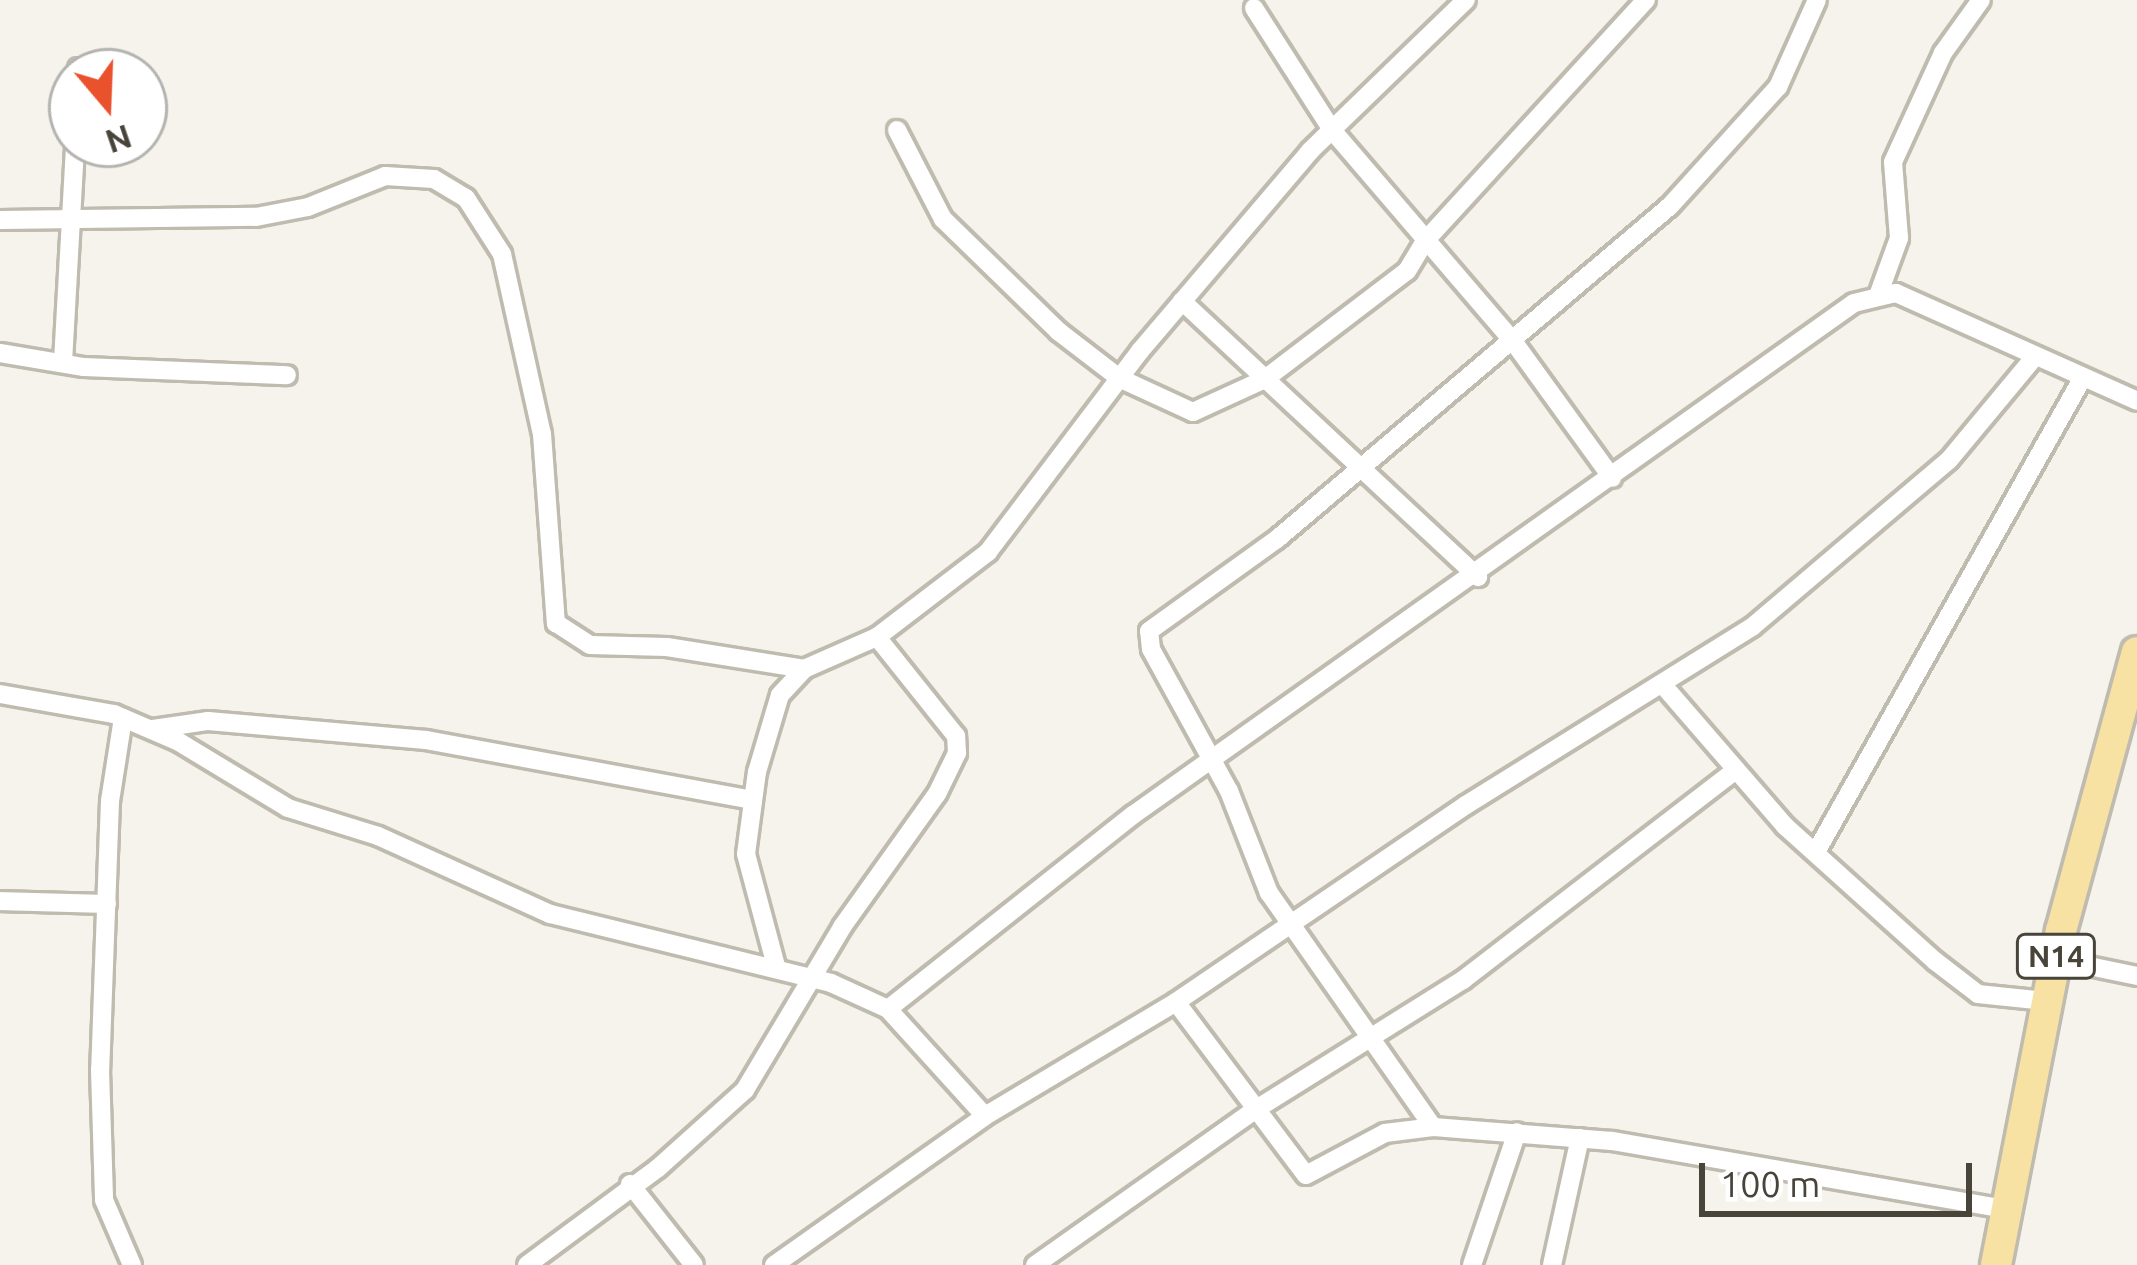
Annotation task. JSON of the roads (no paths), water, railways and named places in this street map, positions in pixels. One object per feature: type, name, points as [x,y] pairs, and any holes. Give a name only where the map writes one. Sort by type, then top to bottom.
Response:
[{"type":"main road","name":"N14","points":[[1996,1265],[2055,959],[2137,652]]},
{"type":"street","points":[[776,966],[746,854],[753,800],[780,695],[803,669],[877,637],[988,552],[1182,301],[1332,130],[1466,0]]},
{"type":"street","points":[[897,130],[943,219],[1058,331],[1119,378],[1193,412],[1265,379],[1407,272],[1425,241],[1646,0]]},
{"type":"street","points":[[1433,1127],[1291,925],[1245,840],[1214,758],[1151,649],[1149,631],[1365,466],[1670,206],[1742,130],[1786,74],[1817,0]]},
{"type":"street","points":[[888,1009],[1214,758],[1880,292],[1899,238],[1893,162],[1943,53],[1981,0]]},
{"type":"street","points":[[1254,8],[1332,130],[1513,341],[1612,478]]},
{"type":"street","points":[[63,362],[74,168]]},
{"type":"street","points":[[0,220],[256,217],[308,207],[385,176],[434,179],[466,198],[502,254],[542,434],[556,623],[590,645],[667,647],[803,669]]},
{"type":"street","points":[[1880,292],[1896,293],[2033,359],[2137,401]]},
{"type":"street","points":[[1182,301],[1365,466],[1478,577]]},
{"type":"street","points":[[0,353],[63,362],[287,375]]},
{"type":"street","points":[[775,1265],[985,1116],[1176,1002],[1752,627],[1949,460],[2033,359]]},
{"type":"street","points":[[1816,852],[2082,379]]},
{"type":"street","points":[[527,1265],[745,1090],[957,753],[946,717],[877,637]]},
{"type":"street","points":[[1662,684],[1734,771],[1816,852],[1978,994],[2047,1000]]},
{"type":"street","points":[[0,694],[123,718],[288,808],[378,836],[550,914],[776,966],[888,1009],[985,1116]]},
{"type":"street","points":[[123,718],[107,904],[104,1200],[132,1265]]},
{"type":"street","points":[[150,730],[208,721],[426,740],[753,800]]},
{"type":"street","points":[[1035,1265],[1253,1111],[1594,886],[1734,771]]},
{"type":"street","points":[[0,901],[107,904]]},
{"type":"street","points":[[2055,959],[2137,976]]},
{"type":"street","points":[[1176,1002],[1253,1111],[1306,1174],[1385,1133],[1433,1127],[1580,1138],[2004,1209]]},
{"type":"street","points":[[1472,1265],[1517,1132]]},
{"type":"street","points":[[1552,1265],[1580,1138]]},
{"type":"street","points":[[630,1184],[694,1265]]}]
